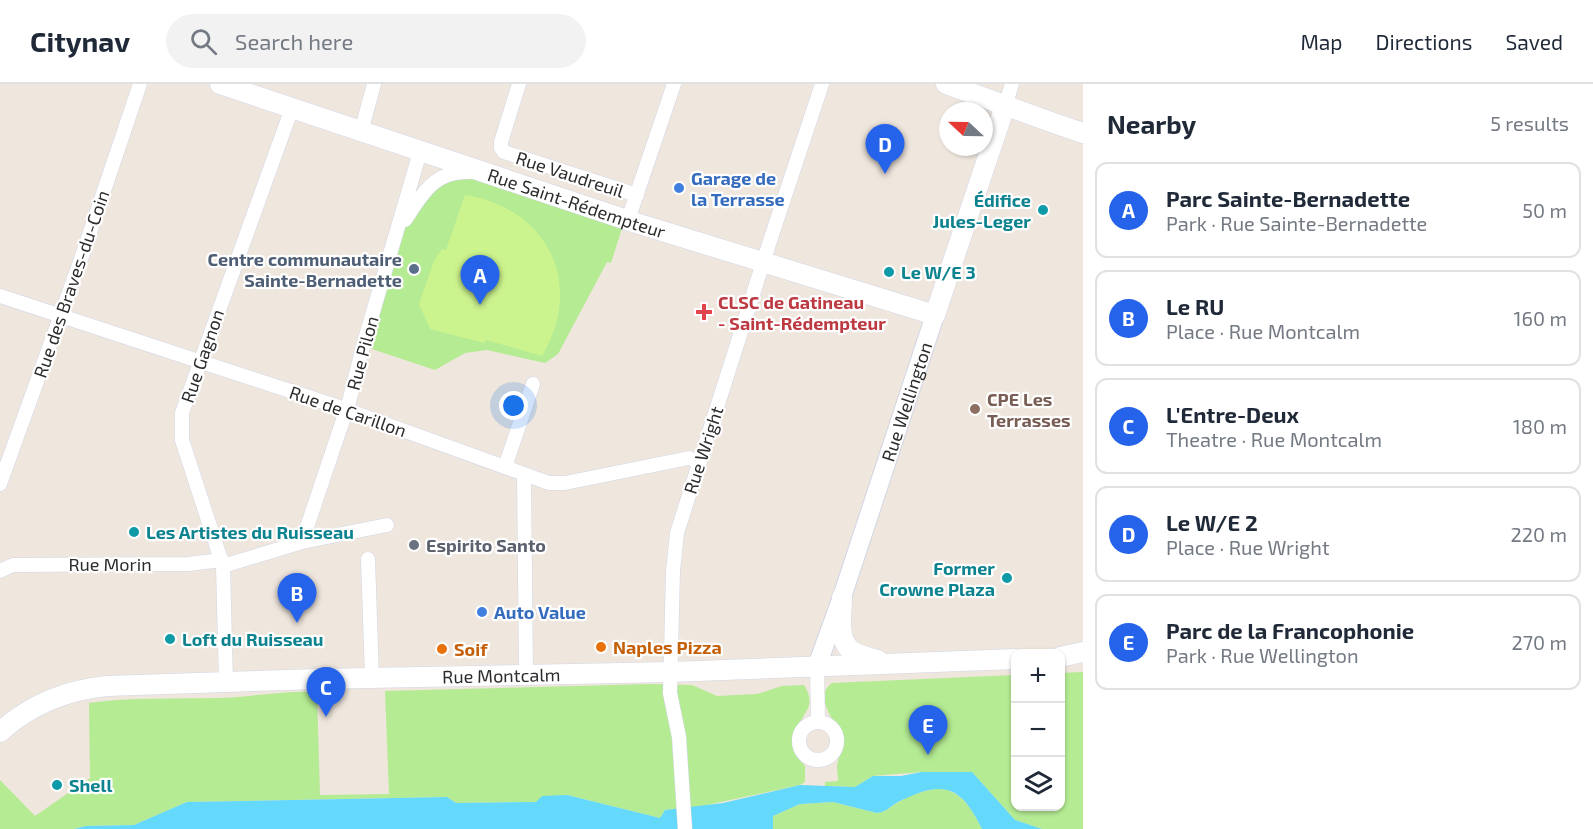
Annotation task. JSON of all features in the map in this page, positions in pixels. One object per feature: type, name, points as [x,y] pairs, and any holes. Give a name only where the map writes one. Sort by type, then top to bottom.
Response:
[{"type":"main road","name":"Rue Saint-Rédempteur","points":[[220,84],[628,220],[935,315]]},
{"type":"main road","points":[[946,84],[1083,133]]},
{"type":"main road","name":"Rue Wellington","points":[[935,315],[1005,106]]},
{"type":"main road","points":[[842,597],[843,637],[848,648],[855,653],[886,663]]},
{"type":"main road","points":[[1065,657],[1083,652]]},
{"type":"main road","name":"Rue Montcalm","points":[[0,732],[21,715],[47,700],[81,690],[107,686],[372,677],[670,672],[1011,659]]},
{"type":"main road","points":[[1065,659],[1083,661]]},
{"type":"street","name":"Rue des Braves-du-Coin","points":[[0,484],[140,84]]},
{"type":"street","points":[[361,132],[374,84]]},
{"type":"street","name":"Rue Vaudreuil","points":[[519,84],[501,142],[504,152],[637,195]]},
{"type":"street","points":[[628,220],[674,84]]},
{"type":"street","name":"Rue Wright","points":[[685,829],[679,737],[671,701],[670,672],[676,543],[682,516],[822,84]]},
{"type":"street","name":"Rue Wellington","points":[[1005,106],[1012,84]]},
{"type":"street","name":"Rue Gagnon","points":[[226,681],[222,563],[183,440],[182,413],[292,108]]},
{"type":"street","name":"Rue Pilon","points":[[302,542],[346,410],[420,152]]},
{"type":"street","name":"Rue Pilon","points":[[398,232],[428,189],[441,176],[449,172],[483,173]]},
{"type":"street","name":"Rue de Carillon","points":[[0,296],[200,360],[556,484],[689,458],[700,462]]},
{"type":"street","name":"Rue Wellington","points":[[818,722],[817,666],[935,315]]},
{"type":"street","points":[[505,467],[533,384]]},
{"type":"street","points":[[524,474],[526,674]]},
{"type":"street","name":"Rue Morin","points":[[0,571],[14,565],[222,563],[302,542],[387,525]]},
{"type":"street","points":[[368,559],[372,677]]},
{"type":"green space","points":[[463,171],[625,219],[611,263],[607,262],[558,354],[545,363],[487,350],[465,353],[435,370],[363,346],[397,232],[428,189]]},
{"type":"green space","points":[[465,195],[494,203],[518,216],[537,233],[551,253],[558,277],[560,302],[554,329],[542,356],[486,340],[484,343],[430,329],[419,304],[434,261],[442,249],[446,250]]},
{"type":"green space","points":[[1083,672],[1083,829],[1042,829],[1015,820],[972,772],[922,772],[873,776],[855,787],[825,786],[825,782],[838,781],[837,764],[843,746],[824,697],[826,689],[832,683],[1011,675],[1011,811],[1065,811],[1065,673]]},
{"type":"green space","points":[[692,685],[717,696],[757,694],[782,686],[804,685],[808,692],[809,702],[807,711],[797,729],[796,756],[805,766],[805,782],[693,808],[665,810],[660,818],[567,795],[536,802],[456,803],[447,797],[187,802],[134,825],[86,826],[74,829],[0,829],[0,780],[35,816],[90,778],[89,703],[317,692],[320,795],[389,794],[385,691]]},
{"type":"green space","points":[[941,788],[949,790],[966,803],[982,829],[773,829],[773,816],[800,804],[833,802],[877,813],[914,795]]},
{"type":"water","points":[[922,772],[972,772],[1015,820],[1042,829],[982,829],[964,800],[948,790],[939,789],[916,794],[877,813],[833,802],[800,804],[773,816],[773,829],[74,829],[86,826],[134,825],[187,802],[447,797],[456,803],[536,802],[542,796],[567,795],[660,818],[665,810],[723,803],[800,785],[855,787],[873,776],[901,776]]},
{"type":"place","name":"Le W/E 2","points":[[885,174]]},
{"type":"place","name":"Garage de la Terrasse","points":[[679,188]]},
{"type":"place","name":"Édifice Jules-Leger","points":[[1043,210]]},
{"type":"place","name":"Centre communautaire Sainte-Bernadette","points":[[414,269]]},
{"type":"place","name":"Le W/E 3","points":[[889,272]]},
{"type":"place","name":"Parc Sainte-Bernadette","points":[[480,305]]},
{"type":"place","name":"CLSC de Gatineau - Saint-Rédempteur","points":[[704,312]]},
{"type":"place","name":"CPE Les Terrasses","points":[[975,409]]},
{"type":"place","name":"Les Artistes du Ruisseau","points":[[134,532]]},
{"type":"place","name":"Espirito Santo","points":[[414,545]]},
{"type":"place","name":"Former Crowne Plaza","points":[[1007,578]]},
{"type":"place","name":"Auto Value","points":[[482,612]]},
{"type":"place","name":"Le RU","points":[[297,623]]},
{"type":"place","name":"Loft du Ruisseau","points":[[170,639]]},
{"type":"place","name":"Naples Pizza","points":[[601,647]]},
{"type":"place","name":"Soif","points":[[442,649]]},
{"type":"place","name":"L'Entre-Deux","points":[[326,717]]},
{"type":"place","name":"Parc de la Francophonie","points":[[928,755]]},
{"type":"place","name":"Shell","points":[[57,785]]}]
